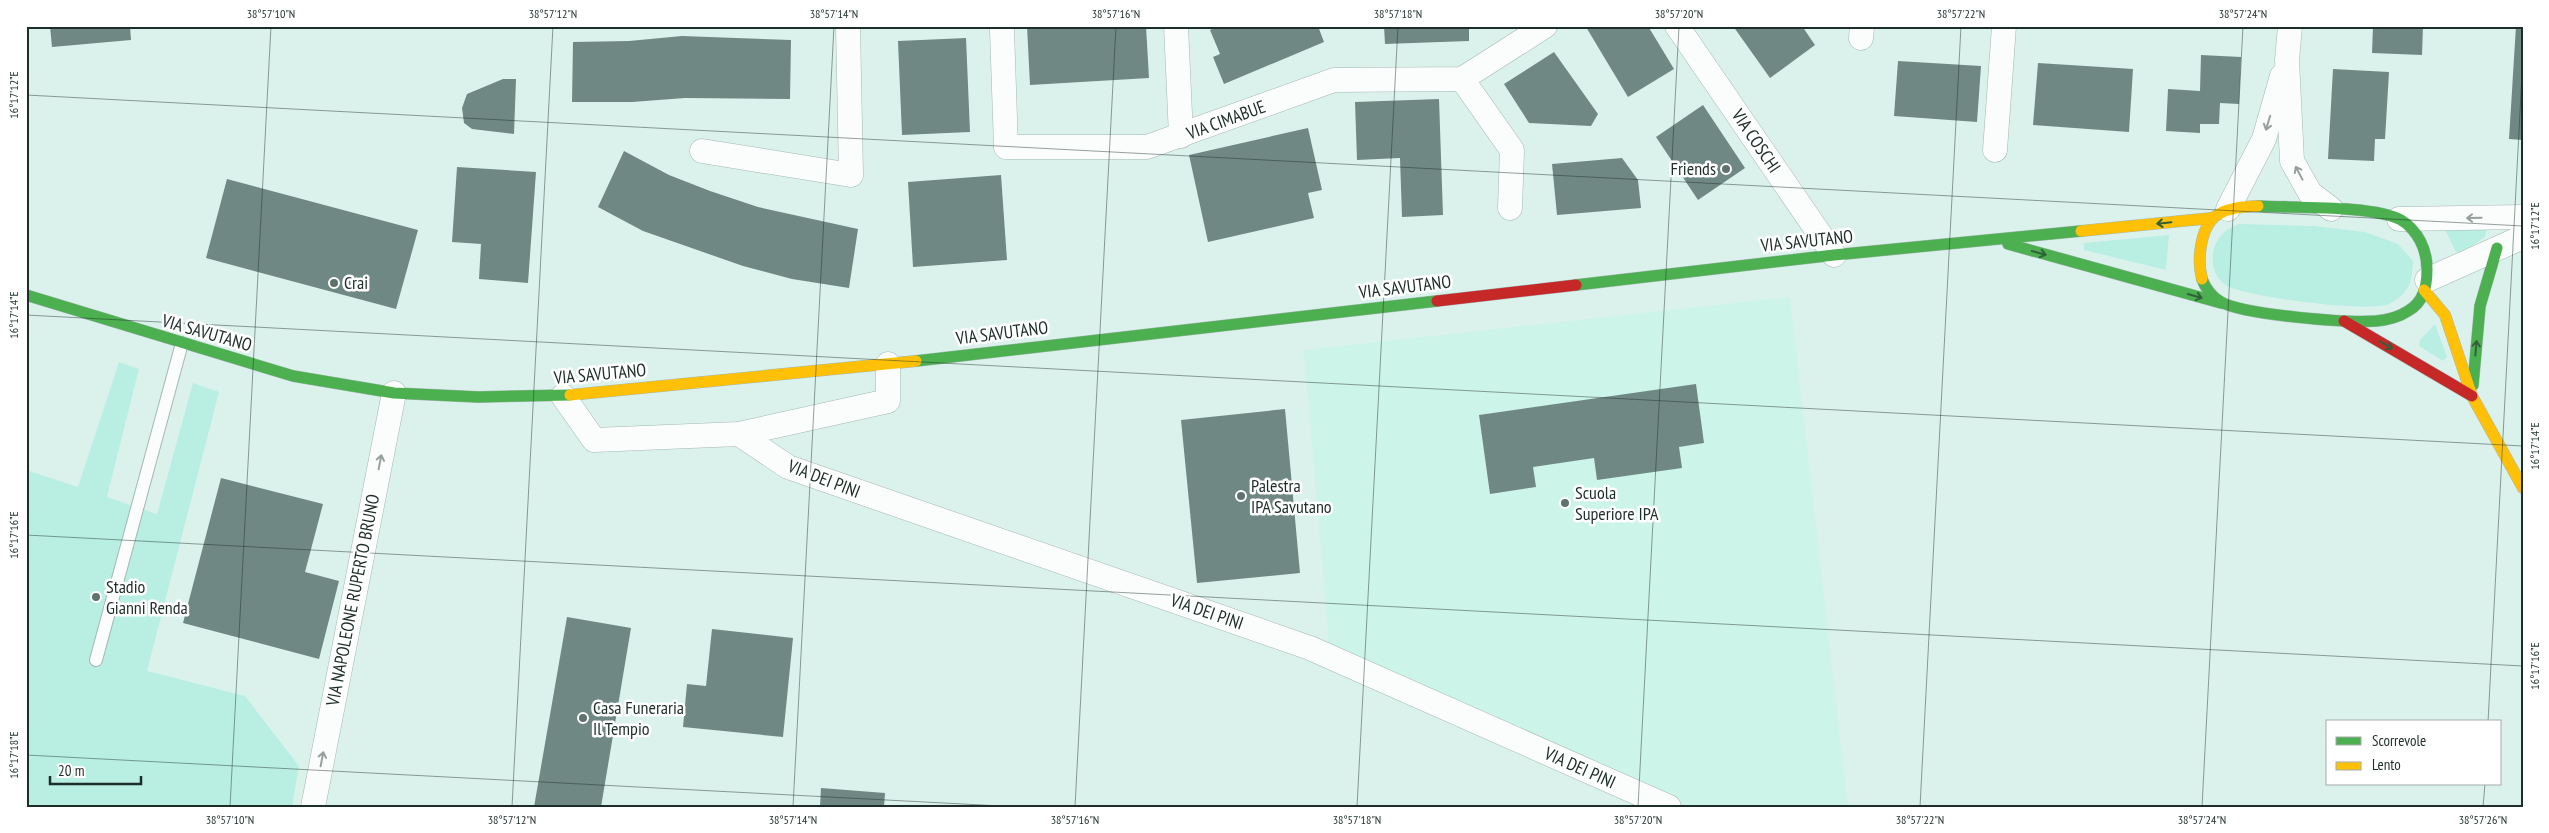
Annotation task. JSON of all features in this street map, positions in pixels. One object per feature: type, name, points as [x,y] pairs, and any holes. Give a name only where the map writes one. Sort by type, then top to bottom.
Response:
[{"type":"street","points":[[702,151],[851,175],[848,26]]},
{"type":"street","points":[[1176,26],[1182,136]]},
{"type":"street","points":[[1510,208],[1512,150],[1462,79],[1545,26]]},
{"type":"street","name":"VIA COSCHI","points":[[1678,26],[1834,256]]},
{"type":"street","points":[[1995,150],[2004,26]]},
{"type":"street","points":[[2290,26],[2287,60],[2292,161],[2310,193],[2330,209]]},
{"type":"street","name":"VIA CIMABUE","points":[[1002,30],[1006,147],[1147,147],[1334,80],[1462,79]]},
{"type":"street","points":[[2221,304],[2203,282],[2199,253],[2264,139],[2287,60]]},
{"type":"street","name":"VIA SAVUTANO","points":[[26,295],[182,344],[293,376],[394,393],[478,397],[563,396],[888,364],[2220,214],[2258,206],[2366,212],[2400,219]]},
{"type":"street","points":[[2400,219],[2523,218]]},
{"type":"street","points":[[1992,240],[2221,304],[2270,313],[2344,321],[2377,321],[2405,314],[2420,301],[2425,285],[2428,255],[2416,234],[2400,219]]},
{"type":"street","points":[[2425,285],[2497,248],[2523,237]]},
{"type":"street","points":[[2472,396],[2480,306],[2497,248]]},
{"type":"street","points":[[2425,285],[2445,315],[2472,396],[2523,488]]},
{"type":"street","points":[[2344,321],[2472,396]]},
{"type":"street","points":[[563,396],[594,440],[739,434],[888,401],[888,364]]},
{"type":"street","name":"VIA NAPOLEONE RUPERTO BRUNO","points":[[312,807],[394,393]]},
{"type":"street","name":"VIA DEI PINI","points":[[739,434],[788,467],[1310,648],[1668,807]]},
{"type":"lane","points":[[96,660],[182,344]]},
{"type":"shaded area","points":[[2442,223],[2487,226],[2485,237],[2463,252],[2456,252]]},
{"type":"shaded area","points":[[2239,224],[2314,226],[2365,232],[2398,244],[2413,261],[2411,281],[2406,291],[2389,304],[2358,307],[2282,299],[2239,290],[2227,286],[2216,275],[2213,251],[2220,237],[2229,229]]},
{"type":"shaded area","points":[[2169,235],[2166,270],[2084,250],[2084,243]]},
{"type":"shaded area","name":"Scuola Superiore IPA","points":[[1790,297],[1848,807],[1668,807],[1330,657],[1304,350]]},
{"type":"shaded area","points":[[2435,324],[2447,357],[2443,361],[2419,346],[2420,340]]},
{"type":"shaded area","name":"Stadio Gianni Renda","points":[[119,362],[139,369],[107,497],[157,514],[193,383],[219,392],[147,671],[245,696],[299,766],[292,807],[26,807],[26,470],[78,487]]},
{"type":"building","points":[[50,26],[130,26],[131,40],[52,47]]},
{"type":"building","points":[[1027,26],[1146,26],[1149,78],[1030,85]]},
{"type":"building","points":[[1218,26],[1318,26],[1324,42],[1224,84],[1213,57],[1220,54],[1210,30]]},
{"type":"building","points":[[1384,26],[1469,26],[1469,41],[1385,44]]},
{"type":"building","points":[[1648,26],[1674,69],[1628,97],[1586,27]]},
{"type":"building","points":[[1733,26],[1802,26],[1815,45],[1770,78]]},
{"type":"building","points":[[2373,26],[2423,26],[2422,55],[2372,53]]},
{"type":"building","points":[[2516,26],[2523,26],[2523,140],[2509,139]]},
{"type":"building","points":[[682,36],[791,40],[790,99],[685,98],[632,102],[572,102],[573,42],[629,41]]},
{"type":"building","points":[[966,38],[970,132],[902,135],[898,41]]},
{"type":"building","points":[[1554,52],[1598,114],[1591,126],[1529,123],[1504,84]]},
{"type":"building","points":[[2201,55],[2241,57],[2239,104],[2220,103],[2219,124],[2200,124],[2200,133],[2166,131],[2168,89],[2200,91]]},
{"type":"building","points":[[1898,61],[1981,66],[1977,122],[1894,116]]},
{"type":"building","points":[[2038,63],[2133,69],[2129,132],[2033,125]]},
{"type":"building","points":[[2333,69],[2389,72],[2385,139],[2375,139],[2374,161],[2328,159]]},
{"type":"building","points":[[503,79],[516,79],[514,134],[472,129],[464,123],[462,108],[467,94]]},
{"type":"building","points":[[1439,99],[1443,215],[1402,217],[1400,158],[1357,160],[1355,102]]},
{"type":"building","points":[[1703,105],[1745,168],[1698,200],[1656,137]]},
{"type":"building","points":[[1308,128],[1322,190],[1308,193],[1314,218],[1208,242],[1189,155]]},
{"type":"building","points":[[624,151],[669,175],[758,207],[858,229],[849,288],[792,279],[743,266],[643,231],[598,207]]},
{"type":"building","points":[[1622,158],[1638,180],[1641,208],[1557,215],[1552,164]]},
{"type":"building","points":[[457,167],[536,172],[528,283],[479,279],[481,244],[452,242]]},
{"type":"building","points":[[1001,175],[1007,260],[913,267],[908,182]]},
{"type":"building","points":[[227,179],[418,230],[396,309],[206,258]]},
{"type":"building","points":[[1696,384],[1704,443],[1679,447],[1682,468],[1597,480],[1594,458],[1533,467],[1536,487],[1490,494],[1479,415]]},
{"type":"building","name":"Palestra IPA Savutano","points":[[1285,409],[1300,573],[1197,583],[1181,420]]},
{"type":"building","points":[[221,478],[323,504],[305,572],[339,581],[319,659],[183,623]]},
{"type":"building","name":"Casa Funeraria Il Tempio","points":[[567,617],[631,628],[601,807],[534,807]]},
{"type":"building","points":[[712,629],[793,638],[783,737],[683,727],[687,684],[706,686]]},
{"type":"building","points":[[821,788],[885,793],[884,807],[820,807]]},
{"type":"traffic: fast","points":[[2202,279],[2207,289],[2215,298],[2233,307],[2251,311],[2320,319],[2376,321],[2397,317],[2418,303],[2424,293],[2427,262],[2423,248],[2417,235],[2401,220],[2389,215],[2353,210],[2258,206]]},
{"type":"traffic: fast","points":[[1576,285],[1834,255],[2081,231]]},
{"type":"traffic: fast","points":[[2008,244],[2221,303]]},
{"type":"traffic: fast","points":[[2473,385],[2480,306],[2497,248]]},
{"type":"traffic: fast","points":[[26,295],[293,376],[394,393],[478,397],[570,395]]},
{"type":"traffic: fast","points":[[916,361],[1437,301]]},
{"type":"traffic: slow","points":[[2202,279],[2200,253],[2204,234],[2213,219],[2228,210],[2258,206]]},
{"type":"traffic: slow","points":[[2081,231],[2212,218]]},
{"type":"traffic: slow","points":[[2424,290],[2445,315],[2472,396],[2523,488]]},
{"type":"traffic: slow","points":[[570,395],[916,361]]},
{"type":"traffic: jam","points":[[1437,301],[1576,285]]},
{"type":"traffic: jam","points":[[2344,321],[2472,396]]},
{"type":"place","name":"Friends","points":[[1726,169]]},
{"type":"place","name":"Crai","points":[[334,283]]},
{"type":"place","name":"Palestra IPA Savutano","points":[[1241,496]]},
{"type":"place","name":"Scuola Superiore IPA","points":[[1565,503]]},
{"type":"place","name":"Stadio Gianni Renda","points":[[96,597]]},
{"type":"place","name":"Casa Funeraria Il Tempio","points":[[583,718]]}]
